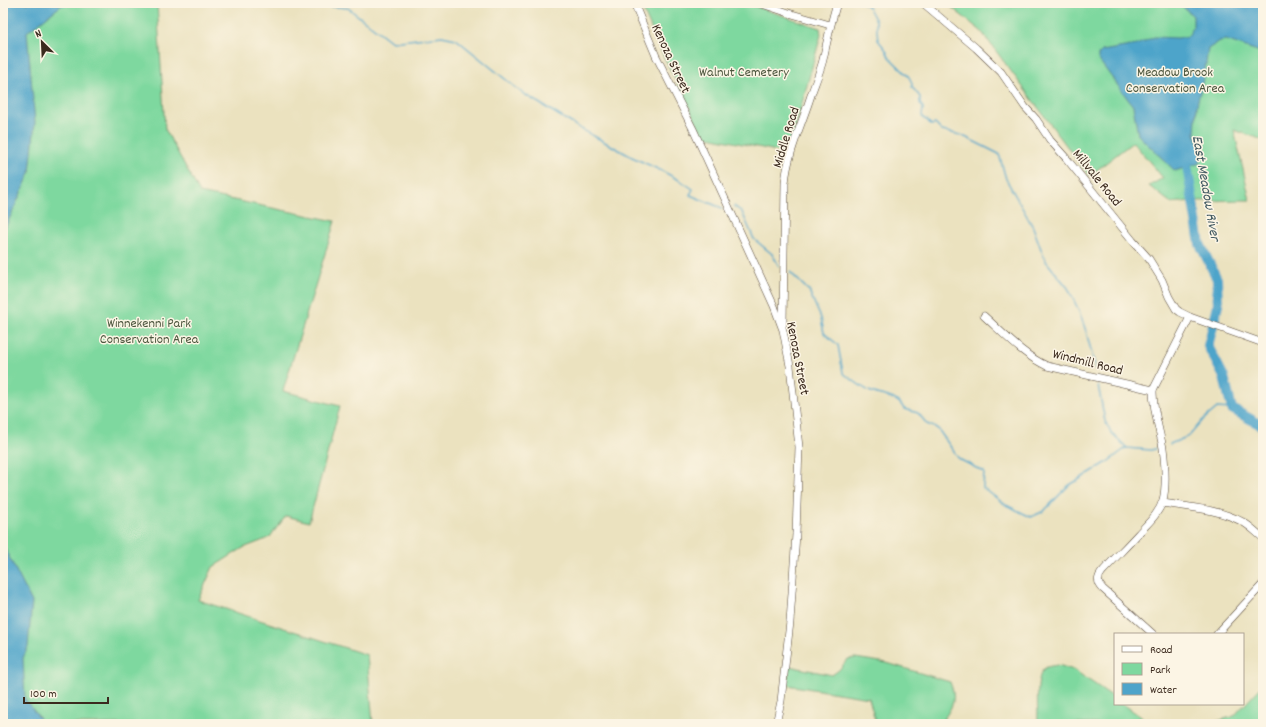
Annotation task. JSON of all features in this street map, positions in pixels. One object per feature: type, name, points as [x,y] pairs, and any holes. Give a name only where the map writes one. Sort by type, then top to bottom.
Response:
[{"type":"street","name":"Kenoza Street","points":[[634,3],[656,56],[772,300],[783,330],[794,393],[799,462],[796,534],[788,645],[781,701],[776,724]]},
{"type":"street","points":[[759,3],[830,25]]},
{"type":"street","name":"Middle Road","points":[[783,330],[785,183],[787,167],[822,60],[837,3]]},
{"type":"street","name":"Millvale Road","points":[[923,3],[976,48],[1001,72],[1050,140],[1129,236],[1150,259],[1176,309],[1190,317],[1263,343]]},
{"type":"street","name":"Windmill Road","points":[[984,316],[1034,359],[1047,366],[1153,390]]},
{"type":"street","points":[[1152,633],[1099,585],[1098,578],[1155,516],[1162,503],[1165,481],[1164,458],[1161,436],[1155,415],[1153,390],[1190,317]]},
{"type":"street","points":[[1162,503],[1209,511],[1234,518],[1245,523],[1263,538]]},
{"type":"street","points":[[1218,633],[1263,584]]},
{"type":"green space","name":"Winnekenni Park Conservation Area","points":[[3,3],[157,3],[165,129],[200,193],[335,221],[283,391],[340,406],[309,522],[286,516],[269,538],[243,548],[213,567],[198,600],[367,655],[373,724],[3,724]]},
{"type":"green space","name":"Walnut Cemetery","points":[[640,3],[745,3],[820,28],[821,35],[789,150],[782,152],[703,136],[662,53]]},
{"type":"green space","name":"Meadow Brook Conservation Area","points":[[946,3],[1263,3],[1263,140],[1234,130],[1250,200],[1171,203],[1149,186],[1163,178],[1133,142],[1089,176],[981,31]]},
{"type":"green space","points":[[855,658],[887,663],[950,682],[953,700],[950,709],[941,724],[876,724],[869,698],[787,685],[789,666],[832,675],[839,670],[848,659]]},
{"type":"green space","points":[[1058,665],[1074,670],[1114,697],[1114,705],[1124,705],[1151,724],[1038,724],[1040,674],[1049,666]]},
{"type":"green space","points":[[1263,685],[1263,724],[1208,724],[1234,716]]},
{"type":"water","points":[[3,3],[56,3],[62,5],[27,32],[35,122],[30,173],[3,233]]},
{"type":"water","points":[[1176,3],[1263,3],[1263,53],[1226,40],[1220,41],[1208,49],[1197,105],[1195,134],[1202,149],[1200,163],[1175,171],[1138,135],[1133,106],[1098,59],[1098,55],[1102,51],[1136,45],[1154,37],[1178,38],[1188,36],[1193,28],[1193,16],[1182,6]]},
{"type":"water","points":[[3,545],[32,602],[28,647],[23,658],[25,699],[44,724],[3,724]]},
{"type":"waterway","points":[[62,5],[74,3]]},
{"type":"waterway","points":[[290,3],[348,8],[392,42],[442,36],[456,39],[521,92],[581,129],[632,157],[681,181],[693,189],[690,195],[722,208]]},
{"type":"waterway","points":[[863,3],[869,8],[876,21],[878,40],[886,50],[889,57],[909,77],[912,87],[920,97],[920,103],[923,108],[922,116],[924,119],[931,125],[935,124],[942,131],[961,135],[999,154],[1006,179],[1033,227],[1045,260],[1068,288],[1078,309],[1086,331],[1096,370]]},
{"type":"waterway","name":"East Meadow River","points":[[1185,154],[1200,244],[1217,279],[1218,305],[1208,346],[1224,377],[1232,409],[1263,426]]},
{"type":"waterway","points":[[734,206],[742,212],[754,239],[772,254],[779,266]]},
{"type":"waterway","points":[[790,272],[809,291],[821,318],[824,333],[838,345],[843,373],[869,391],[893,399],[901,404],[904,409],[918,413],[927,424],[938,429],[959,459],[984,472],[983,488],[1006,505],[1031,517],[1044,511],[1068,486],[1106,463],[1126,448],[1155,449]]},
{"type":"waterway","points":[[1098,385],[1105,421],[1110,431],[1126,447]]},
{"type":"waterway","points":[[1170,444],[1189,436],[1203,420],[1217,408],[1232,409]]}]
